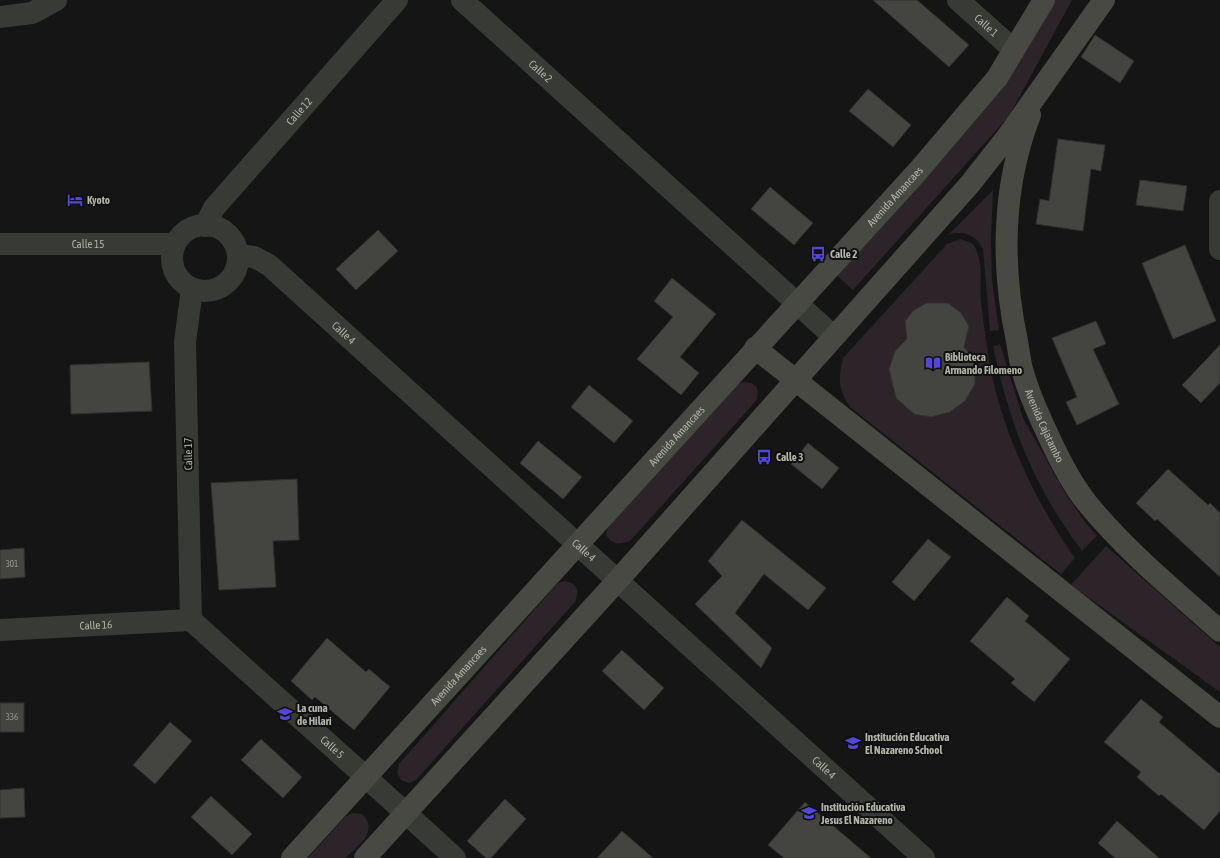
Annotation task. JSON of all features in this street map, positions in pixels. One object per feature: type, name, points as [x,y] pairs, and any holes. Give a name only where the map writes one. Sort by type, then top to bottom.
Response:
[{"type":"street","points":[[0,17],[32,13],[56,0]]},
{"type":"street","name":"Calle 12","points":[[205,226],[214,208],[397,0]]},
{"type":"street","name":"Calle 2","points":[[462,0],[833,336]]},
{"type":"street","name":"Calle 1","points":[[958,0],[1014,50]]},
{"type":"street","name":"Avenida Amancaes","points":[[292,858],[918,170],[997,78],[1044,0]]},
{"type":"street","points":[[365,858],[618,580],[796,381],[833,336],[970,184],[1040,91],[1104,0]]},
{"type":"street","name":"Avenida Cajatambo","points":[[1040,91],[1024,131],[1014,171],[1007,217],[1006,271],[1013,321],[1024,376],[1060,461],[1086,502],[1112,533],[1148,568],[1220,631]]},
{"type":"street","points":[[1220,201],[1220,249]]},
{"type":"street","points":[[205,226],[213,227],[228,235],[235,244],[238,255],[237,267],[232,277],[224,285],[214,290],[203,291],[192,289],[183,283],[174,270],[172,254],[175,244],[188,230],[205,226]]},
{"type":"street","name":"Calle 15","points":[[0,244],[175,244]]},
{"type":"street","name":"Calle 4","points":[[238,255],[254,258],[269,265],[924,858]]},
{"type":"street","name":"Calle 17","points":[[191,620],[185,342],[192,289]]},
{"type":"street","points":[[756,348],[1220,716]]},
{"type":"street","name":"Calle 16","points":[[0,630],[191,620]]},
{"type":"street","name":"Calle 5","points":[[191,620],[340,755],[367,776],[455,858]]},
{"type":"shaded area","points":[[1053,0],[1072,0],[1009,116],[853,290],[835,274]]},
{"type":"shaded area","points":[[993,190],[991,240],[992,281],[999,330],[990,331],[983,249],[977,240],[968,235],[959,233],[948,235]]},
{"type":"shaded area","points":[[960,239],[972,243],[979,257],[981,271],[981,302],[989,359],[1001,410],[1010,437],[1033,489],[1075,558],[1061,574],[850,407],[841,389],[840,372],[843,358],[947,244]]},
{"type":"shaded area","points":[[1000,344],[1023,418],[1064,491],[1085,522],[1097,536],[1082,551],[1065,527],[1037,478],[1016,429],[1007,402],[993,346]]},
{"type":"shaded area","points":[[743,382],[751,383],[756,387],[758,393],[756,401],[630,541],[616,543],[611,541],[606,535],[609,523],[736,385]]},
{"type":"shaded area","points":[[1106,546],[1220,647],[1220,692],[1071,585]]},
{"type":"shaded area","points":[[564,581],[575,585],[577,594],[575,602],[417,779],[410,783],[401,780],[397,773],[399,764],[557,584]]},
{"type":"shaded area","points":[[352,813],[362,814],[367,820],[369,826],[368,832],[361,843],[346,858],[308,858],[345,817]]},
{"type":"building","points":[[873,0],[917,0],[969,45],[949,67]]},
{"type":"building","points":[[1095,35],[1134,61],[1120,83],[1081,57]]},
{"type":"building","points":[[868,89],[911,125],[893,147],[849,111]]},
{"type":"building","points":[[1058,139],[1105,145],[1101,171],[1091,169],[1083,231],[1036,224],[1040,199],[1049,201]]},
{"type":"building","points":[[1140,180],[1187,186],[1183,211],[1136,205]]},
{"type":"building","points":[[770,187],[813,223],[794,245],[751,209]]},
{"type":"building","points":[[378,230],[398,251],[356,290],[336,269]]},
{"type":"building","points":[[1185,245],[1216,321],[1173,339],[1142,263]]},
{"type":"building","points":[[672,278],[716,314],[680,357],[699,373],[681,395],[637,359],[673,317],[654,301]]},
{"type":"building","name":"Biblioteca Armando Filomeno","points":[[926,303],[948,303],[961,313],[969,326],[964,347],[972,357],[975,370],[975,384],[965,401],[950,412],[931,417],[914,414],[896,398],[889,369],[895,351],[907,339],[905,321],[913,311]]},
{"type":"building","points":[[1096,321],[1106,344],[1093,349],[1119,404],[1077,425],[1066,402],[1077,397],[1052,338]]},
{"type":"building","points":[[1220,345],[1220,383],[1201,403],[1182,385]]},
{"type":"building","points":[[149,362],[152,411],[71,414],[70,365]]},
{"type":"building","points":[[589,385],[633,421],[614,443],[571,407]]},
{"type":"building","points":[[538,441],[582,477],[563,499],[520,463]]},
{"type":"building","points":[[808,443],[839,468],[822,489],[791,464]]},
{"type":"building","points":[[1168,469],[1208,505],[1210,503],[1220,513],[1220,577],[1157,519],[1155,521],[1136,503]]},
{"type":"building","points":[[297,479],[299,540],[273,541],[276,587],[219,590],[211,483]]},
{"type":"building","points":[[742,520],[826,588],[808,610],[764,574],[735,613],[772,648],[761,668],[695,604],[722,576],[708,561]]},
{"type":"building","points":[[928,539],[951,557],[914,601],[892,582]]},
{"type":"building","points":[[24,548],[25,577],[0,579],[0,550]]},
{"type":"building","points":[[1007,597],[1029,616],[1025,621],[1070,659],[1034,702],[1011,683],[1015,679],[970,641]]},
{"type":"building","points":[[327,638],[366,672],[369,669],[390,687],[354,730],[315,697],[312,700],[291,681]]},
{"type":"building","points":[[622,650],[664,688],[644,710],[602,671]]},
{"type":"building","points":[[1141,699],[1163,717],[1159,722],[1220,774],[1220,811],[1204,830],[1161,794],[1159,796],[1137,777],[1141,772],[1104,742]]},
{"type":"building","points":[[0,703],[24,703],[24,732],[0,732]]},
{"type":"building","points":[[170,722],[192,741],[155,784],[133,765]]},
{"type":"building","points":[[261,739],[302,777],[283,798],[241,760]]},
{"type":"building","points":[[24,788],[25,817],[0,818],[0,790]]},
{"type":"building","points":[[211,796],[252,834],[232,855],[191,817]]},
{"type":"building","points":[[505,799],[526,819],[491,858],[486,858],[467,841]]},
{"type":"building","points":[[805,802],[871,858],[784,858],[768,845]]},
{"type":"building","points":[[1117,821],[1159,858],[1115,858],[1098,843]]},
{"type":"building","points":[[622,831],[653,858],[597,858]]},
{"type":"place","name":"Kyoto","points":[[75,200]]},
{"type":"place","name":"Calle 2","points":[[818,254]]},
{"type":"place","name":"Biblioteca Armando Filomeno","points":[[933,363]]},
{"type":"place","name":"Calle 3","points":[[764,457]]},
{"type":"place","name":"La cuna de Hilari","points":[[285,714]]},
{"type":"place","name":"Institución Educativa El Nazareno School","points":[[853,743]]},
{"type":"place","name":"Institución Educativa Jesus El Nazareno","points":[[809,813]]}]
